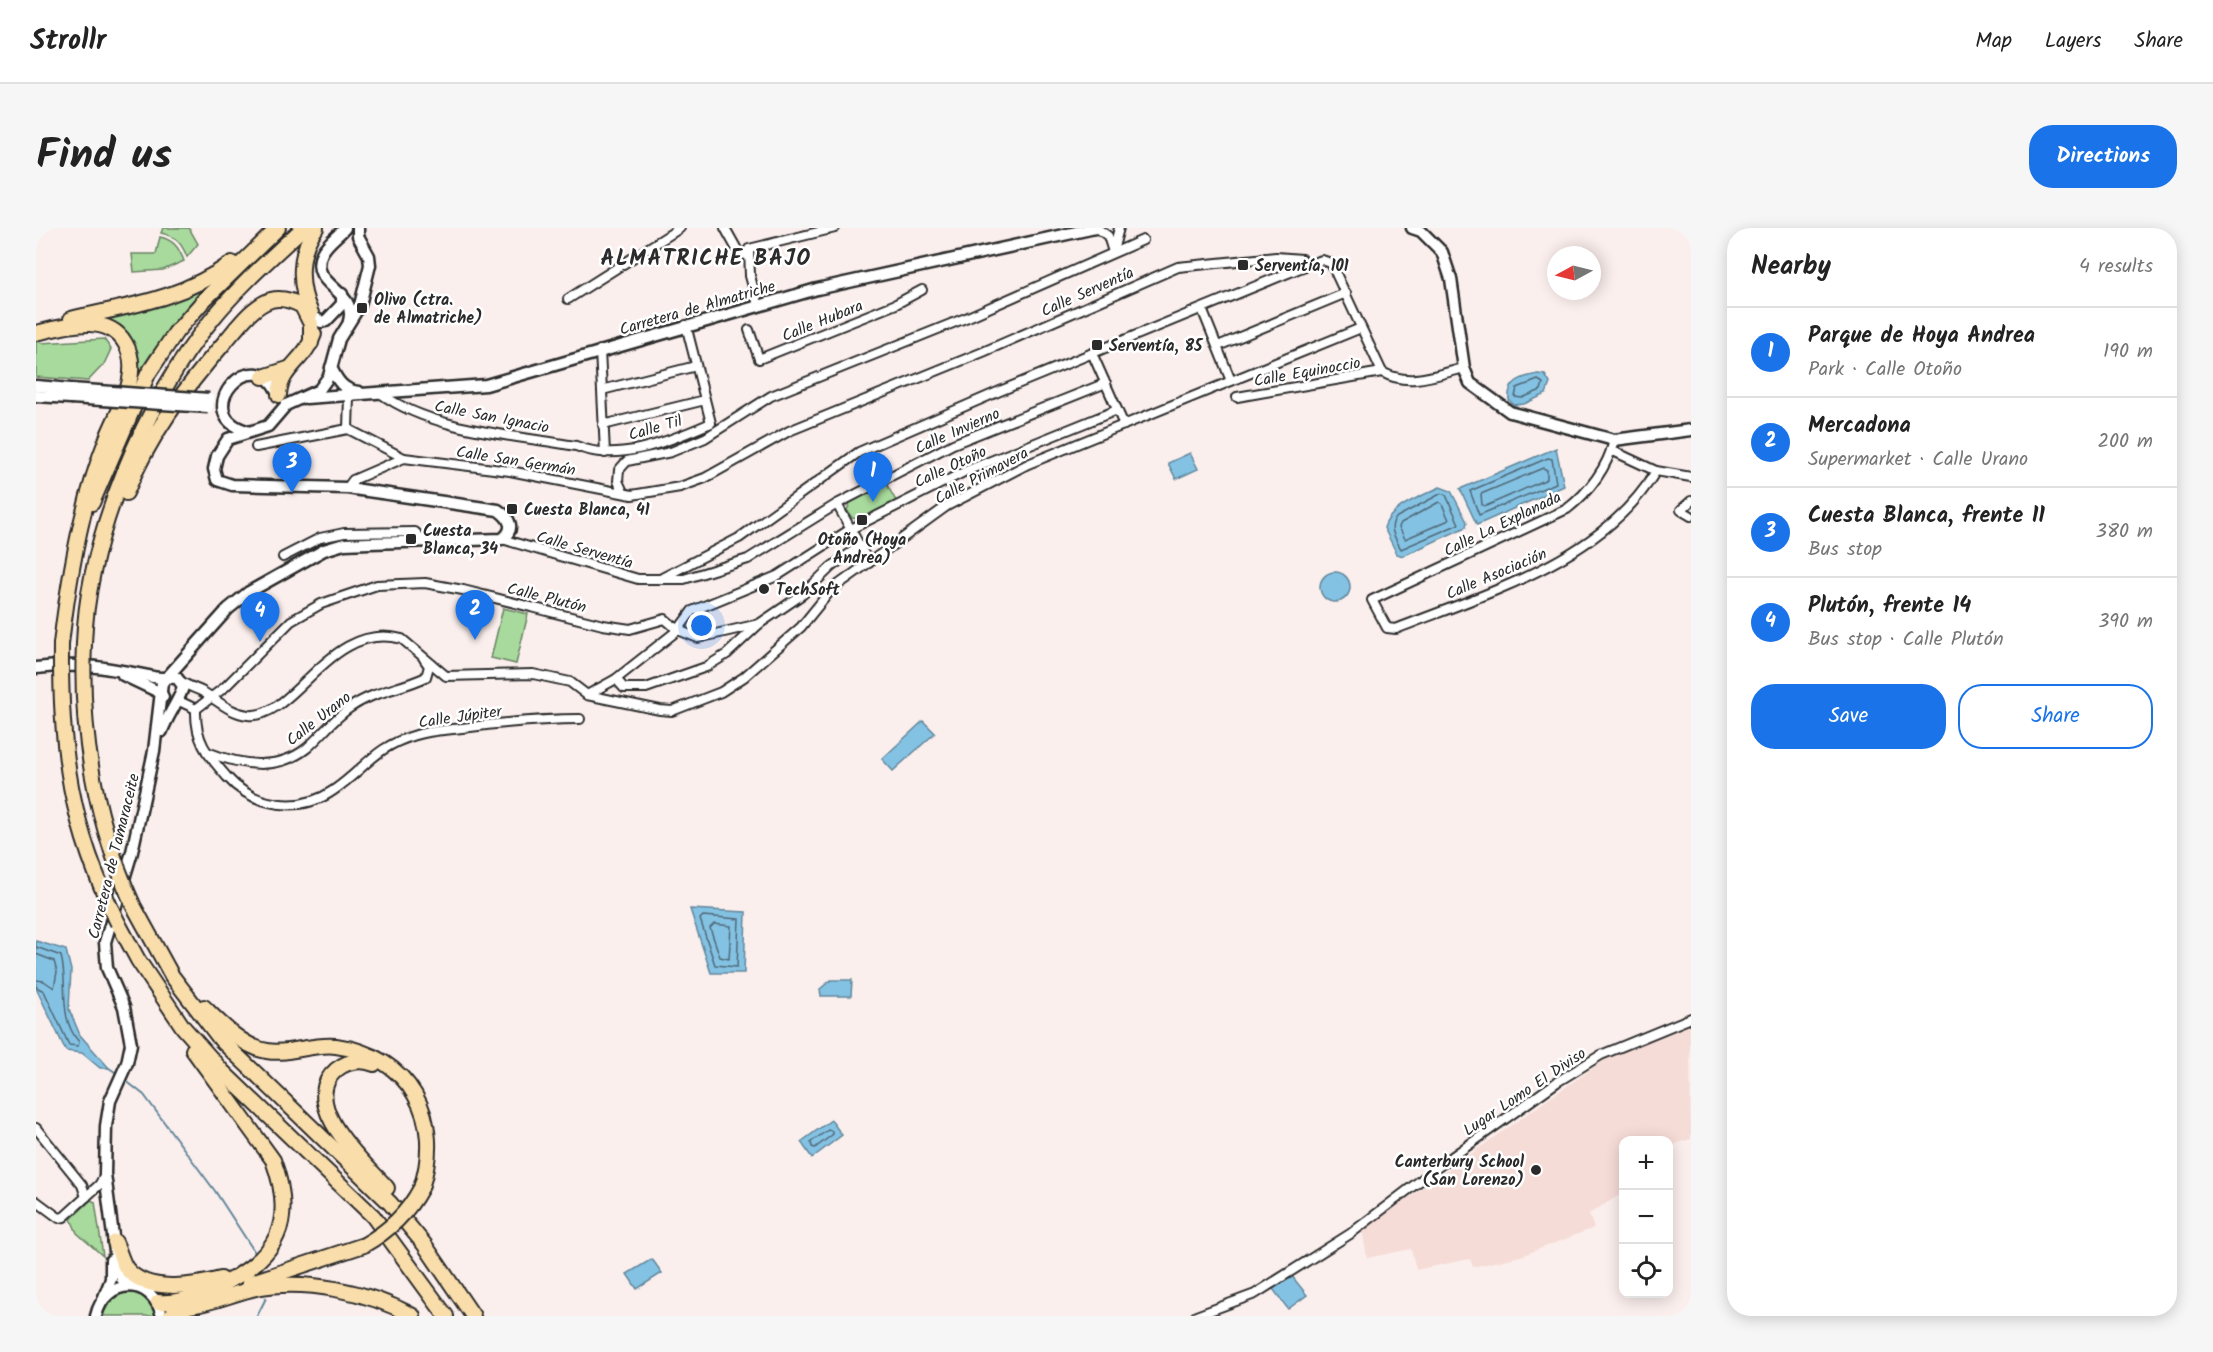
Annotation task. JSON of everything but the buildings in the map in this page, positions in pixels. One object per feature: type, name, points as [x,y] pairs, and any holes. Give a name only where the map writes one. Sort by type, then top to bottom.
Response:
[{"type":"highway","points":[[36,327],[184,292],[207,280],[239,258],[272,228]]},
{"type":"highway","points":[[83,524],[148,374],[176,332],[205,299],[278,228]]},
{"type":"highway","points":[[213,1295],[364,1245],[378,1237],[405,1214],[421,1188],[430,1149],[428,1126],[421,1105],[408,1084],[367,1054],[333,1046],[280,1051],[254,1047],[229,1030],[202,1005],[133,905],[105,835],[93,784],[82,689],[84,636],[99,550],[125,468],[145,424],[213,319],[241,287],[303,228]]},
{"type":"highway","points":[[279,395],[279,383],[306,352],[315,326],[306,302],[302,266],[310,236],[316,228]]},
{"type":"highway","points":[[84,636],[122,503],[138,463],[183,390],[253,311],[273,299],[285,299],[302,306],[310,324],[311,343]]},
{"type":"highway","points":[[36,333],[74,325],[96,325],[111,329],[125,341],[132,359],[131,378],[92,477],[66,602],[61,644],[61,703],[75,813],[104,895],[135,962],[263,1146],[280,1180],[283,1200],[276,1238],[264,1257],[189,1311],[170,1316]]},
{"type":"highway","points":[[263,377],[290,368]]},
{"type":"highway","points":[[162,950],[186,996],[222,1040],[390,1203],[424,1244],[475,1316]]},
{"type":"highway","points":[[135,962],[183,1027],[222,1071],[373,1216],[446,1316]]},
{"type":"highway","points":[[398,1075],[367,1062],[344,1064],[326,1083],[324,1099],[327,1114],[335,1128],[393,1195],[455,1275],[475,1316]]},
{"type":"highway","points":[[115,1242],[126,1268],[138,1278],[151,1282],[191,1285],[246,1272]]},
{"type":"highway","points":[[160,1309],[174,1302],[213,1295],[257,1288],[300,1286],[372,1299],[413,1316]]},
{"type":"main road","points":[[345,228],[322,253],[321,273],[326,282],[347,298],[351,312],[347,327]]},
{"type":"main road","points":[[161,693],[162,682],[198,645],[228,609],[249,592],[324,550],[344,544],[502,539],[509,534],[511,526],[507,517],[498,510],[348,488],[224,484],[218,480],[214,469],[217,456],[228,439],[247,431],[262,429],[286,405],[306,398],[319,390],[329,376],[339,339],[360,305],[370,265],[369,256],[361,243],[358,228]]},
{"type":"main road","name":"Carretera de Almatriche","points":[[279,395],[306,398],[349,396],[486,385],[686,325],[817,289],[1096,228]]},
{"type":"main road","points":[[1412,228],[1421,231],[1442,252],[1451,279],[1464,368],[1470,383],[1510,412],[1612,445],[1691,430]]},
{"type":"main road","points":[[333,240],[352,238],[361,243]]},
{"type":"main road","points":[[313,316],[321,322],[326,321],[342,304],[342,294]]},
{"type":"main road","points":[[331,366],[339,384],[351,391],[375,393]]},
{"type":"main road","points":[[208,403],[243,376],[263,377],[271,382],[279,395],[276,417]]},
{"type":"main road","points":[[36,386],[71,393],[208,403],[225,413],[235,426],[247,431]]},
{"type":"main road","points":[[227,389],[224,395],[228,439]]},
{"type":"main road","points":[[36,396],[71,393]]},
{"type":"main road","points":[[103,667],[161,693],[166,699],[177,700],[183,694],[182,682],[198,645]]},
{"type":"main road","points":[[36,668],[75,664],[177,678],[182,682]]},
{"type":"main road","name":"Carretera de Tamaraceite","points":[[130,1286],[119,1274],[105,1174],[106,1126],[113,1094],[128,1063],[131,1050],[124,1007],[107,968],[105,942],[132,852],[154,751],[161,693]]},
{"type":"main road","name":"Carretera de Tamaraceite","points":[[154,751],[165,720],[177,700]]},
{"type":"main road","name":"Carretera de Tamaraceite","points":[[96,1316],[111,1279],[110,1212]]},
{"type":"main road","points":[[104,1298],[115,1289],[130,1286],[144,1289],[160,1309]]},
{"type":"street","points":[[568,299],[680,228]]},
{"type":"street","points":[[725,228],[739,253],[749,256]]},
{"type":"street","points":[[758,305],[750,276],[749,249],[835,228]]},
{"type":"street","points":[[1096,228],[1108,236],[1113,252]]},
{"type":"street","points":[[1113,252],[1119,228]]},
{"type":"street","name":"Calle Serventía","points":[[1143,240],[968,317],[771,396],[705,438],[670,452],[627,461],[619,470],[618,481],[623,492],[646,494],[680,487],[705,478],[789,431],[983,352],[1178,267],[1276,257],[1302,259],[1305,266]]},
{"type":"street","points":[[660,579],[739,538],[859,453],[1092,353],[1322,260],[1331,263],[1382,372],[1394,379],[1408,381],[1464,368]]},
{"type":"street","name":"Calle Hubara","points":[[749,330],[759,359],[886,309],[922,290]]},
{"type":"street","points":[[1218,346],[1346,293]]},
{"type":"street","points":[[1202,309],[1232,381]]},
{"type":"street","points":[[603,425],[705,400],[686,325]]},
{"type":"street","name":"Calle Primavera","points":[[587,695],[672,711],[721,692],[744,677],[801,627],[831,590],[947,506],[1028,464],[1361,328]]},
{"type":"street","points":[[600,350],[605,453]]},
{"type":"street","points":[[1092,353],[1124,425]]},
{"type":"street","points":[[602,390],[696,366]]},
{"type":"street","name":"Calle Equinoccio","points":[[1237,397],[1382,372]]},
{"type":"street","name":"Calle Invierno","points":[[660,579],[684,579],[748,559],[837,504],[953,444],[1106,383]]},
{"type":"street","name":"Calle San Ignacio","points":[[375,393],[414,414],[445,423],[605,453]]},
{"type":"street","points":[[256,447],[348,429],[349,396]]},
{"type":"street","name":"Calle Til","points":[[605,453],[652,445],[711,423],[705,400]]},
{"type":"street","name":"Calle Otoño","points":[[587,695],[616,679],[678,630],[692,611],[777,576],[849,530],[966,471],[1117,410]]},
{"type":"street","name":"Calle San Germán","points":[[348,429],[404,458],[510,471],[623,492]]},
{"type":"street","points":[[1612,445],[1656,471],[1691,477]]},
{"type":"street","name":"Calle La Explanada","points":[[1387,628],[1372,600],[1568,509],[1587,493],[1612,445]]},
{"type":"street","points":[[348,488],[353,480],[404,458]]},
{"type":"street","name":"Calle Asociación","points":[[1387,628],[1396,629],[1530,576],[1563,558],[1595,536],[1644,492],[1656,471]]},
{"type":"street","points":[[1691,501],[1681,510],[1691,516]]},
{"type":"street","points":[[837,504],[849,530],[870,563]]},
{"type":"street","points":[[283,557],[320,538],[344,533],[415,532],[425,542]]},
{"type":"street","name":"Calle Serventía","points":[[502,539],[606,571],[638,579],[660,579]]},
{"type":"street","points":[[616,679],[624,688],[646,688],[706,667],[727,654],[759,624],[803,594],[831,567],[860,546]]},
{"type":"street","name":"Calle Plutón","points":[[196,709],[225,687],[291,621],[321,604],[377,585],[425,583],[463,590],[603,625],[630,629],[665,619],[678,630]]},
{"type":"street","points":[[678,630],[698,638],[759,624]]},
{"type":"street","points":[[182,682],[246,715],[261,715],[277,707],[322,663],[352,645],[378,637],[402,639],[446,676],[533,674],[570,682],[587,695]]},
{"type":"street","name":"Calle Urano","points":[[206,752],[236,764],[264,765],[285,759],[305,749],[349,708],[377,692],[426,677],[429,666],[423,657]]},
{"type":"street","points":[[177,700],[196,709],[196,730],[206,752]]},
{"type":"street","name":"Calle Júpiter","points":[[206,752],[239,790],[262,802],[292,806],[334,791],[371,757],[393,743],[418,734],[525,720],[580,719]]},
{"type":"street","name":"Lugar Lomo El Diviso","points":[[1196,1316],[1255,1294],[1350,1234],[1442,1164],[1601,1055],[1691,1018]]},
{"type":"street","points":[[36,1128],[82,1185],[86,1197]]},
{"type":"street","points":[[36,1201],[59,1218],[99,1185],[105,1174]]},
{"type":"shaded area","name":"Canterbury School (San Lorenzo)","points":[[1690,1025],[1691,1139],[1673,1145],[1673,1136],[1619,1136],[1619,1195],[1589,1214],[1594,1228],[1521,1256],[1473,1267],[1470,1259],[1416,1270],[1411,1249],[1367,1258],[1362,1230],[1604,1060]]},
{"type":"green space","points":[[163,228],[189,228],[198,244],[187,257],[178,241],[161,233]]},
{"type":"green space","points":[[160,237],[175,245],[184,261],[163,270],[134,272],[132,254],[156,254]]},
{"type":"green space","points":[[205,286],[151,354],[135,379],[133,346],[92,320]]},
{"type":"green space","points":[[36,339],[41,343],[104,339],[111,349],[104,364],[88,381],[36,377]]},
{"type":"green space","points":[[886,483],[896,501],[860,519],[852,518],[847,510],[850,503]]},
{"type":"green space","points":[[503,608],[528,614],[516,664],[491,658]]},
{"type":"green space","points":[[91,1200],[95,1202],[103,1256],[77,1233],[71,1219]]},
{"type":"green space","points":[[125,1292],[136,1293],[149,1301],[156,1316],[102,1316],[109,1301]]},
{"type":"water","points":[[1538,374],[1545,375],[1550,383],[1546,394],[1524,404],[1514,405],[1509,400],[1510,388],[1513,384]]},
{"type":"water","points":[[1556,448],[1564,486],[1477,525],[1460,489]]},
{"type":"water","points":[[1190,453],[1198,469],[1176,479],[1168,463]]},
{"type":"water","points":[[1440,487],[1451,491],[1467,522],[1466,527],[1403,556],[1397,554],[1384,528],[1387,520],[1407,503]]},
{"type":"water","points":[[1335,572],[1346,576],[1350,587],[1346,598],[1335,602],[1324,598],[1320,587],[1324,576]]},
{"type":"water","points":[[923,721],[935,733],[893,771],[882,759]]},
{"type":"water","points":[[690,909],[746,912],[744,973],[711,973]]},
{"type":"water","points":[[36,941],[66,950],[71,970],[69,1009],[80,1035],[109,1068],[100,1068],[82,1053],[66,1051],[36,988]]},
{"type":"water","points":[[831,980],[852,980],[851,996],[821,996],[820,989]]},
{"type":"water","points":[[831,1120],[842,1135],[812,1158],[801,1142]]},
{"type":"water","points":[[652,1259],[662,1273],[637,1289],[627,1274]]},
{"type":"water","points":[[1291,1275],[1307,1295],[1288,1309],[1273,1289]]},
{"type":"waterway","points":[[109,1068],[118,1074]]},
{"type":"waterway","points":[[125,1080],[144,1095],[215,1191],[254,1251]]},
{"type":"waterway","points":[[257,1316],[266,1298]]},
{"type":"place","name":"Serventía, 101","points":[[1243,265]]},
{"type":"place","name":"Olivo (ctra. de Almatriche)","points":[[362,308]]},
{"type":"place","name":"Serventía, 85","points":[[1097,345]]},
{"type":"place","name":"Cuesta Blanca, frente 11","points":[[292,493]]},
{"type":"place","name":"Parque de Hoya Andrea","points":[[873,502]]},
{"type":"place","name":"Cuesta Blanca, 41","points":[[512,509]]},
{"type":"place","name":"Otoño (Hoya Andrea)","points":[[862,520]]},
{"type":"place","name":"Cuesta Blanca, 34","points":[[411,539]]},
{"type":"place","name":"TechSoft","points":[[764,589]]},
{"type":"place","name":"Mercadona","points":[[475,640]]},
{"type":"place","name":"Plutón, frente 14","points":[[260,642]]},
{"type":"place","name":"Canterbury School (San Lorenzo)","points":[[1536,1170]]},
{"type":"district","name":"ALMATRICHE BAJO","points":[[706,257]]}]
